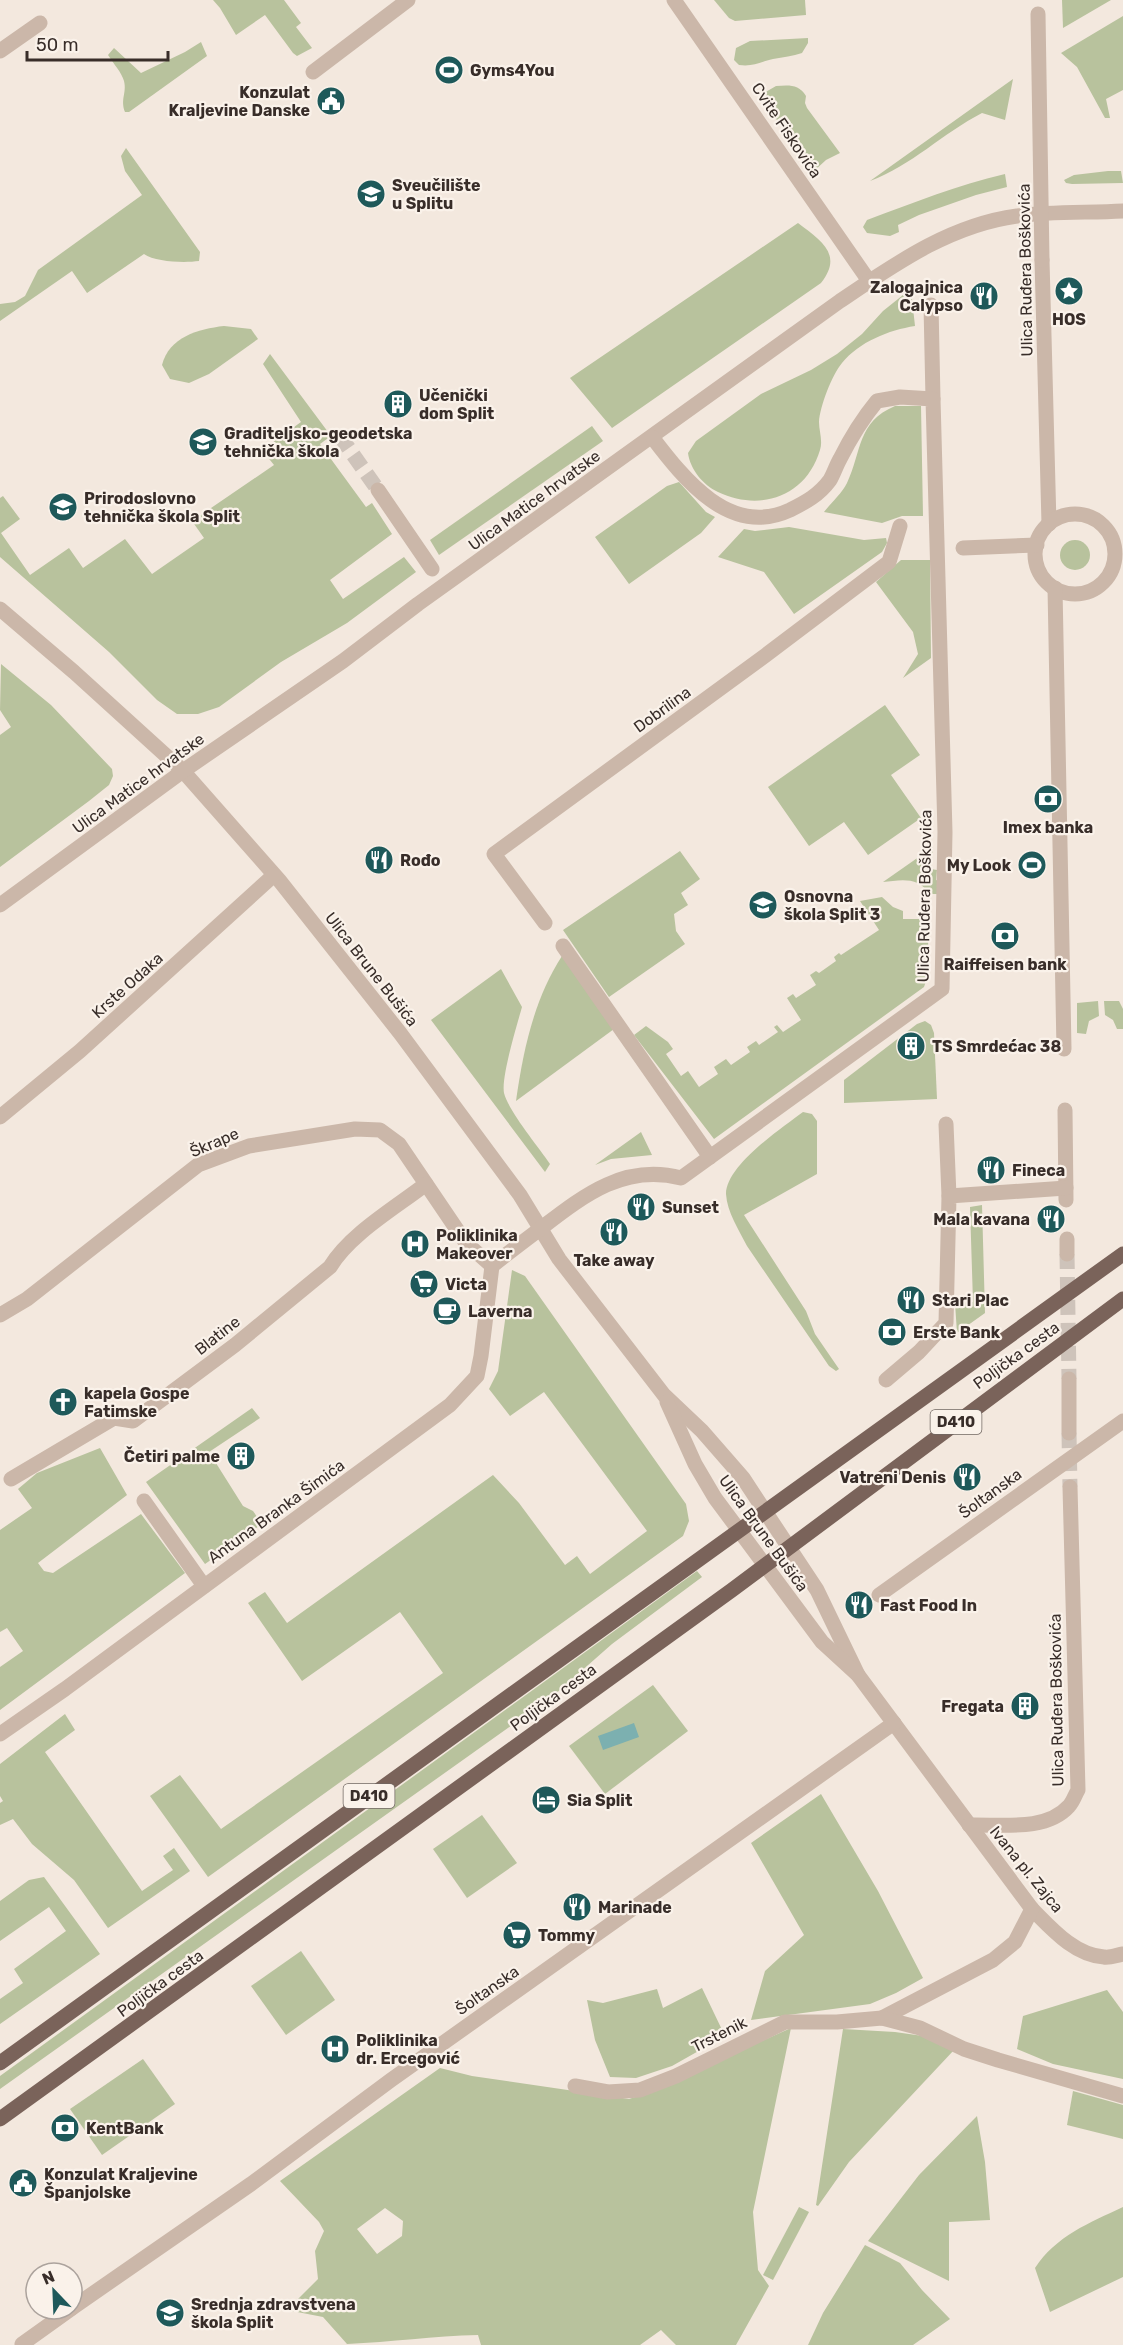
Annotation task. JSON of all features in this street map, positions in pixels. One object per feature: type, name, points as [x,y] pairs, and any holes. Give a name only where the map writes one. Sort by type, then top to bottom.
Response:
[{"type":"main road","name":"Poljička cesta","points":[[0,2063],[1123,1254]]},
{"type":"main road","name":"Poljička cesta","points":[[0,2119],[764,1566],[1123,1299]]},
{"type":"street","points":[[313,72],[408,0]]},
{"type":"street","name":"Cvite Fiskovića","points":[[674,0],[870,281]]},
{"type":"street","name":"Ulica Ruđera Boškovića","points":[[1038,14],[1049,524]]},
{"type":"street","points":[[0,51],[40,23]]},
{"type":"street","name":"Ulica Matice hrvatske","points":[[0,905],[183,771],[343,661],[418,604],[870,281],[942,238],[981,223],[1018,215],[1123,211]]},
{"type":"street","name":"Ulica Ruđera Boškovića","points":[[540,1229],[577,1200],[617,1180],[666,1174],[681,1178],[942,989],[945,832],[931,305]]},
{"type":"street","points":[[652,437],[677,468],[714,504],[738,514],[758,518],[781,514],[812,499],[830,479],[866,414],[877,401],[900,397],[933,399]]},
{"type":"street","points":[[378,490],[432,569]]},
{"type":"street","points":[[1075,514],[1089,516],[1101,523],[1110,533],[1119,555],[1103,582],[1093,590],[1074,593],[1055,588],[1041,574],[1037,565],[1036,545],[1049,524],[1062,516],[1075,514]]},
{"type":"street","name":"Dobrilina","points":[[545,923],[494,854],[889,562],[900,526]]},
{"type":"street","points":[[963,548],[1036,545]]},
{"type":"street","points":[[1055,588],[1064,1048]]},
{"type":"street","name":"Ulica Brune Bušića","points":[[0,609],[74,672],[183,771],[274,875],[400,1033],[520,1196],[560,1259],[664,1395],[724,1456],[765,1511],[817,1590],[858,1675]]},
{"type":"street","name":"Krste Odaka","points":[[0,1117],[80,1051],[274,875]]},
{"type":"street","points":[[563,946],[710,1157]]},
{"type":"street","points":[[949,1196],[1066,1194],[1065,1110]]},
{"type":"street","points":[[886,1380],[919,1352],[946,1323],[949,1196],[946,1124]]},
{"type":"street","name":"Škrape","points":[[0,1315],[27,1299],[198,1165],[249,1146],[355,1129],[380,1130],[399,1144],[426,1184]]},
{"type":"street","points":[[426,1184],[466,1243],[492,1266],[540,1229]]},
{"type":"street","name":"Blatine","points":[[11,1479],[114,1418],[133,1422],[235,1345],[330,1267],[338,1254],[350,1242],[426,1184]]},
{"type":"street","name":"Antuna Branka Šimića","points":[[0,1734],[65,1689],[450,1405],[468,1388],[477,1376],[481,1356],[492,1266]]},
{"type":"street","points":[[1069,1379],[1069,1433]]},
{"type":"street","name":"Ulica Brune Bušića","points":[[664,1395],[707,1486],[822,1642],[858,1675],[969,1825]]},
{"type":"street","name":"Šoltanska","points":[[879,1595],[1123,1421]]},
{"type":"street","name":"Ulica Ruđera Boškovića","points":[[969,1825],[1044,1822],[1060,1814],[1070,1805],[1078,1790],[1070,1487]]},
{"type":"street","points":[[144,1501],[204,1586]]},
{"type":"street","name":"Šoltanska","points":[[84,2299],[251,2184],[410,2066],[894,1723]]},
{"type":"street","name":"Ivana pl. Zajca","points":[[969,1825],[1032,1909],[1059,1936],[1078,1949],[1103,1957],[1123,1954]]},
{"type":"street","name":"Trstenik","points":[[882,2018],[993,1960],[1015,1942],[1032,1909]]},
{"type":"street","name":"Trstenik","points":[[575,2086],[608,2092],[640,2090],[676,2076],[785,2022],[837,2022],[882,2018],[920,2028],[964,2049],[1123,2096]]},
{"type":"street","name":"Šoltanska","points":[[22,2344],[53,2321]]},
{"type":"green space","points":[[213,0],[284,0],[301,23],[296,27],[312,48],[297,56],[265,15],[236,35]]},
{"type":"green space","points":[[714,0],[805,0],[806,15],[735,21],[729,18]]},
{"type":"green space","points":[[1062,0],[1111,0],[1063,28]]},
{"type":"green space","points":[[1123,16],[1123,90],[1106,99],[1110,118],[1105,118],[1077,67],[1061,53]]},
{"type":"green space","points":[[808,38],[808,43],[799,54],[748,65],[739,65],[734,60],[736,48],[750,41]]},
{"type":"green space","points":[[201,42],[207,56],[129,112],[125,112],[124,81],[108,55],[114,48],[141,73]]},
{"type":"green space","points":[[1013,79],[1005,120],[982,113],[899,167],[870,181]]},
{"type":"green space","points":[[776,86],[793,86],[803,92],[806,96],[807,108],[840,153],[826,160],[814,171],[766,105],[764,93]]},
{"type":"green space","points":[[126,148],[200,252],[199,261],[170,261],[155,259],[144,254],[87,293],[72,271],[0,321],[0,304],[15,302],[25,296],[38,270],[142,195],[125,171],[121,156]]},
{"type":"green space","points":[[1121,171],[1123,183],[1072,184],[1064,180],[1074,175]]},
{"type":"green space","points":[[1005,174],[1007,187],[919,215],[898,225],[899,232],[890,236],[867,233],[863,227],[867,220],[901,207]]},
{"type":"green space","points":[[798,223],[821,242],[830,256],[828,273],[821,283],[612,428],[570,378]]},
{"type":"green space","points":[[903,295],[912,299],[915,326],[875,338],[857,349],[838,368],[822,408],[819,422],[821,447],[813,466],[804,479],[793,489],[780,496],[765,500],[734,498],[712,489],[702,481],[691,465],[688,453],[696,441],[761,394],[811,370],[837,354]]},
{"type":"green space","points":[[224,326],[251,329],[258,339],[209,374],[189,383],[170,379],[162,365],[166,355],[178,341],[204,329]]},
{"type":"green space","points":[[270,354],[331,436],[320,444],[366,507],[372,503],[392,534],[330,580],[343,599],[404,557],[416,572],[347,623],[281,662],[219,707],[198,714],[177,714],[157,700],[109,652],[0,557],[0,498],[3,496],[20,519],[1,533],[30,575],[69,548],[83,568],[125,539],[152,574],[204,538],[192,521],[274,465],[262,450],[301,422],[263,364]]},
{"type":"green space","points":[[895,406],[921,406],[923,516],[902,516],[882,523],[824,512],[847,483],[867,429],[874,420]]},
{"type":"green space","points":[[592,426],[603,441],[439,555],[430,540]]},
{"type":"green space","points":[[679,482],[706,512],[715,517],[701,533],[629,584],[595,537],[667,486]]},
{"type":"green space","points":[[789,527],[864,540],[886,538],[887,543],[882,552],[794,614],[764,572],[718,557],[744,529],[755,531]]},
{"type":"green space","points":[[1075,540],[1086,544],[1090,555],[1086,566],[1075,570],[1064,566],[1060,555],[1064,544]]},
{"type":"green space","points":[[901,560],[930,560],[931,658],[903,678],[918,654],[913,632],[876,582]]},
{"type":"green space","points":[[1,664],[51,705],[112,769],[113,776],[109,785],[0,867],[0,735],[11,727],[0,710]]},
{"type":"green space","points":[[885,705],[920,755],[891,775],[921,818],[868,855],[844,822],[809,846],[768,787]]},
{"type":"green space","points":[[933,847],[931,869],[937,870],[936,880],[940,881],[939,894],[929,894],[920,884],[909,880],[883,882]]},
{"type":"green space","points":[[680,851],[700,879],[681,893],[688,905],[674,914],[676,931],[685,944],[609,997],[563,930]]},
{"type":"green space","points":[[882,897],[893,907],[903,911],[903,919],[923,919],[929,953],[924,987],[714,1139],[634,1035],[646,1026],[668,1042],[673,1049],[666,1054],[681,1076],[688,1071],[699,1087],[718,1074],[714,1067],[726,1059],[731,1065],[750,1052],[747,1047],[756,1041],[759,1045],[778,1032],[774,1027],[777,1025],[783,1032],[801,1020],[787,998],[793,994],[796,998],[816,985],[810,975],[816,971],[819,973],[836,961],[834,957],[839,953],[841,955],[879,930],[860,901]]},
{"type":"green space","points":[[562,956],[614,1029],[516,1101],[531,1026],[544,990]]},
{"type":"green space","points":[[501,969],[522,1007],[507,1064],[504,1093],[518,1119],[550,1164],[545,1172],[431,1020]]},
{"type":"green space","points":[[1098,1001],[1099,1016],[1089,1021],[1086,1034],[1077,1033],[1077,1003]]},
{"type":"green space","points":[[1104,1001],[1119,1001],[1123,1009],[1123,1029],[1117,1029],[1113,1020],[1105,1015]]},
{"type":"green space","points":[[925,1021],[931,1025],[934,1033],[937,1099],[844,1103],[844,1080],[917,1024]]},
{"type":"green space","points":[[803,1112],[812,1114],[817,1121],[817,1174],[744,1215],[806,1311],[815,1334],[839,1369],[836,1371],[829,1366],[747,1246],[731,1214],[726,1194],[728,1183],[745,1160],[769,1137]]},
{"type":"green space","points":[[641,1132],[652,1155],[611,1159],[595,1165]]},
{"type":"green space","points":[[982,1205],[985,1313],[957,1333],[955,1303],[973,1302],[970,1207]]},
{"type":"green space","points":[[512,1270],[525,1276],[686,1504],[689,1521],[683,1536],[208,1877],[150,1796],[180,1775],[221,1829],[443,1673],[400,1612],[302,1681],[248,1603],[265,1592],[287,1623],[493,1475],[519,1503],[565,1565],[577,1556],[590,1574],[647,1531],[544,1392],[510,1416],[489,1389],[498,1371]]},
{"type":"green space","points":[[252,1408],[260,1418],[209,1452],[243,1506],[253,1511],[262,1524],[205,1564],[146,1482]]},
{"type":"green space","points":[[100,1448],[127,1495],[38,1563],[44,1571],[53,1573],[141,1514],[185,1573],[0,1710],[0,1667],[23,1651],[7,1628],[0,1632],[0,1530],[32,1508],[18,1489],[37,1473]]},
{"type":"green space","points":[[697,1571],[702,1577],[612,1644],[553,1696],[0,2089],[0,2076]]},
{"type":"green space","points":[[653,1685],[688,1731],[605,1794],[569,1746]]},
{"type":"green space","points":[[65,1714],[75,1730],[45,1752],[142,1891],[173,1870],[163,1856],[174,1848],[190,1871],[108,1928],[74,1880],[32,1844],[13,1819],[0,1825],[0,1803],[3,1801],[0,1796],[0,1764]]},
{"type":"green space","points":[[821,1794],[878,1891],[923,1978],[870,2004],[751,2020],[765,1971],[804,1935],[751,1843]]},
{"type":"green space","points":[[482,1815],[517,1863],[467,1898],[433,1849]]},
{"type":"green space","points":[[44,1877],[100,1954],[0,2024],[0,1999],[23,1983],[14,1969],[66,1931],[49,1907],[0,1941],[0,1901],[29,1880]]},
{"type":"green space","points":[[301,1951],[335,2000],[286,2035],[251,1986]]},
{"type":"green space","points":[[702,1988],[725,2036],[672,2066],[636,2078],[610,2077],[595,2040],[587,2000],[603,2003],[657,1989],[663,2008]]},
{"type":"green space","points":[[1107,1990],[1123,2012],[1123,2079],[1053,2064],[1017,2049],[1023,2016]]},
{"type":"green space","points":[[791,2028],[753,2212],[758,2270],[769,2286],[736,2345],[676,2345],[661,2330],[640,2345],[481,2345],[478,2335],[347,2344],[323,2317],[287,2310],[318,2279],[315,2251],[324,2231],[319,2222],[280,2181],[440,2068],[472,2076],[629,2099],[671,2085],[699,2069]],"holes":[[[385,2208],[403,2221],[402,2236],[377,2254],[357,2229]]]},
{"type":"green space","points":[[843,2029],[923,2036],[954,2050],[849,2162],[818,2206],[816,2205]]},
{"type":"green space","points":[[143,2059],[175,2104],[102,2155],[70,2109]]},
{"type":"green space","points":[[1073,2091],[1123,2105],[1123,2139],[1067,2125]]},
{"type":"green space","points":[[977,2116],[985,2162],[990,2220],[949,2222],[949,2281],[868,2241],[919,2175]]},
{"type":"green space","points":[[799,2207],[809,2212],[773,2280],[763,2275]]},
{"type":"green space","points":[[1123,2207],[1123,2277],[1050,2312],[1035,2268],[1043,2257],[1063,2239]]},
{"type":"green space","points":[[865,2245],[900,2263],[950,2319],[913,2345],[808,2345],[823,2313]]},
{"type":"water","points":[[634,1723],[639,1737],[603,1750],[598,1736]]},
{"type":"tunnel","points":[[340,436],[378,490]]},
{"type":"tunnel","points":[[1067,1254],[1069,1379]]},
{"type":"tunnel","points":[[1069,1433],[1070,1487]]},
{"type":"place","name":"Gyms4You","points":[[449,70]]},
{"type":"place","name":"Konzulat Kraljevine Danske","points":[[331,101]]},
{"type":"place","name":"Sveučilište u Splitu","points":[[371,194]]},
{"type":"place","name":"HOS","points":[[1069,291]]},
{"type":"place","name":"Zalogajnica Calypso","points":[[984,296]]},
{"type":"place","name":"Učenički dom Split","points":[[398,404]]},
{"type":"place","name":"Graditeljsko-geodetska tehnička škola","points":[[203,442]]},
{"type":"place","name":"Prirodoslovno tehnička škola Split","points":[[63,507]]},
{"type":"place","name":"Imex banka","points":[[1048,799]]},
{"type":"place","name":"Rođo","points":[[379,860]]},
{"type":"place","name":"My Look","points":[[1032,865]]},
{"type":"place","name":"Osnovna škola Split 3","points":[[763,905]]},
{"type":"place","name":"Raiffeisen bank","points":[[1005,936]]},
{"type":"place","name":"TS Smrdećac 38","points":[[911,1046]]},
{"type":"place","name":"Fineca","points":[[991,1170]]},
{"type":"place","name":"Sunset","points":[[641,1207]]},
{"type":"place","name":"Mala kavana","points":[[1051,1219]]},
{"type":"place","name":"Take away","points":[[614,1232]]},
{"type":"place","name":"Poliklinika Makeover","points":[[415,1244]]},
{"type":"place","name":"Victa","points":[[424,1284]]},
{"type":"place","name":"Stari Plac","points":[[911,1300]]},
{"type":"place","name":"Laverna","points":[[447,1311]]},
{"type":"place","name":"Erste Bank","points":[[892,1332]]},
{"type":"place","name":"kapela Gospe Fatimske","points":[[63,1402]]},
{"type":"place","name":"Četiri palme","points":[[241,1456]]},
{"type":"place","name":"Vatreni Denis","points":[[967,1477]]},
{"type":"place","name":"Fast Food In","points":[[859,1605]]},
{"type":"place","name":"Fregata","points":[[1025,1706]]},
{"type":"place","name":"Sia Split","points":[[546,1800]]},
{"type":"place","name":"Marinade","points":[[577,1907]]},
{"type":"place","name":"Tommy","points":[[517,1935]]},
{"type":"place","name":"Poliklinika dr. Ercegović","points":[[335,2049]]},
{"type":"place","name":"KentBank","points":[[65,2128]]},
{"type":"place","name":"Konzulat Kraljevine Španjolske","points":[[23,2183]]},
{"type":"place","name":"Srednja zdravstvena škola Split","points":[[170,2313]]}]
